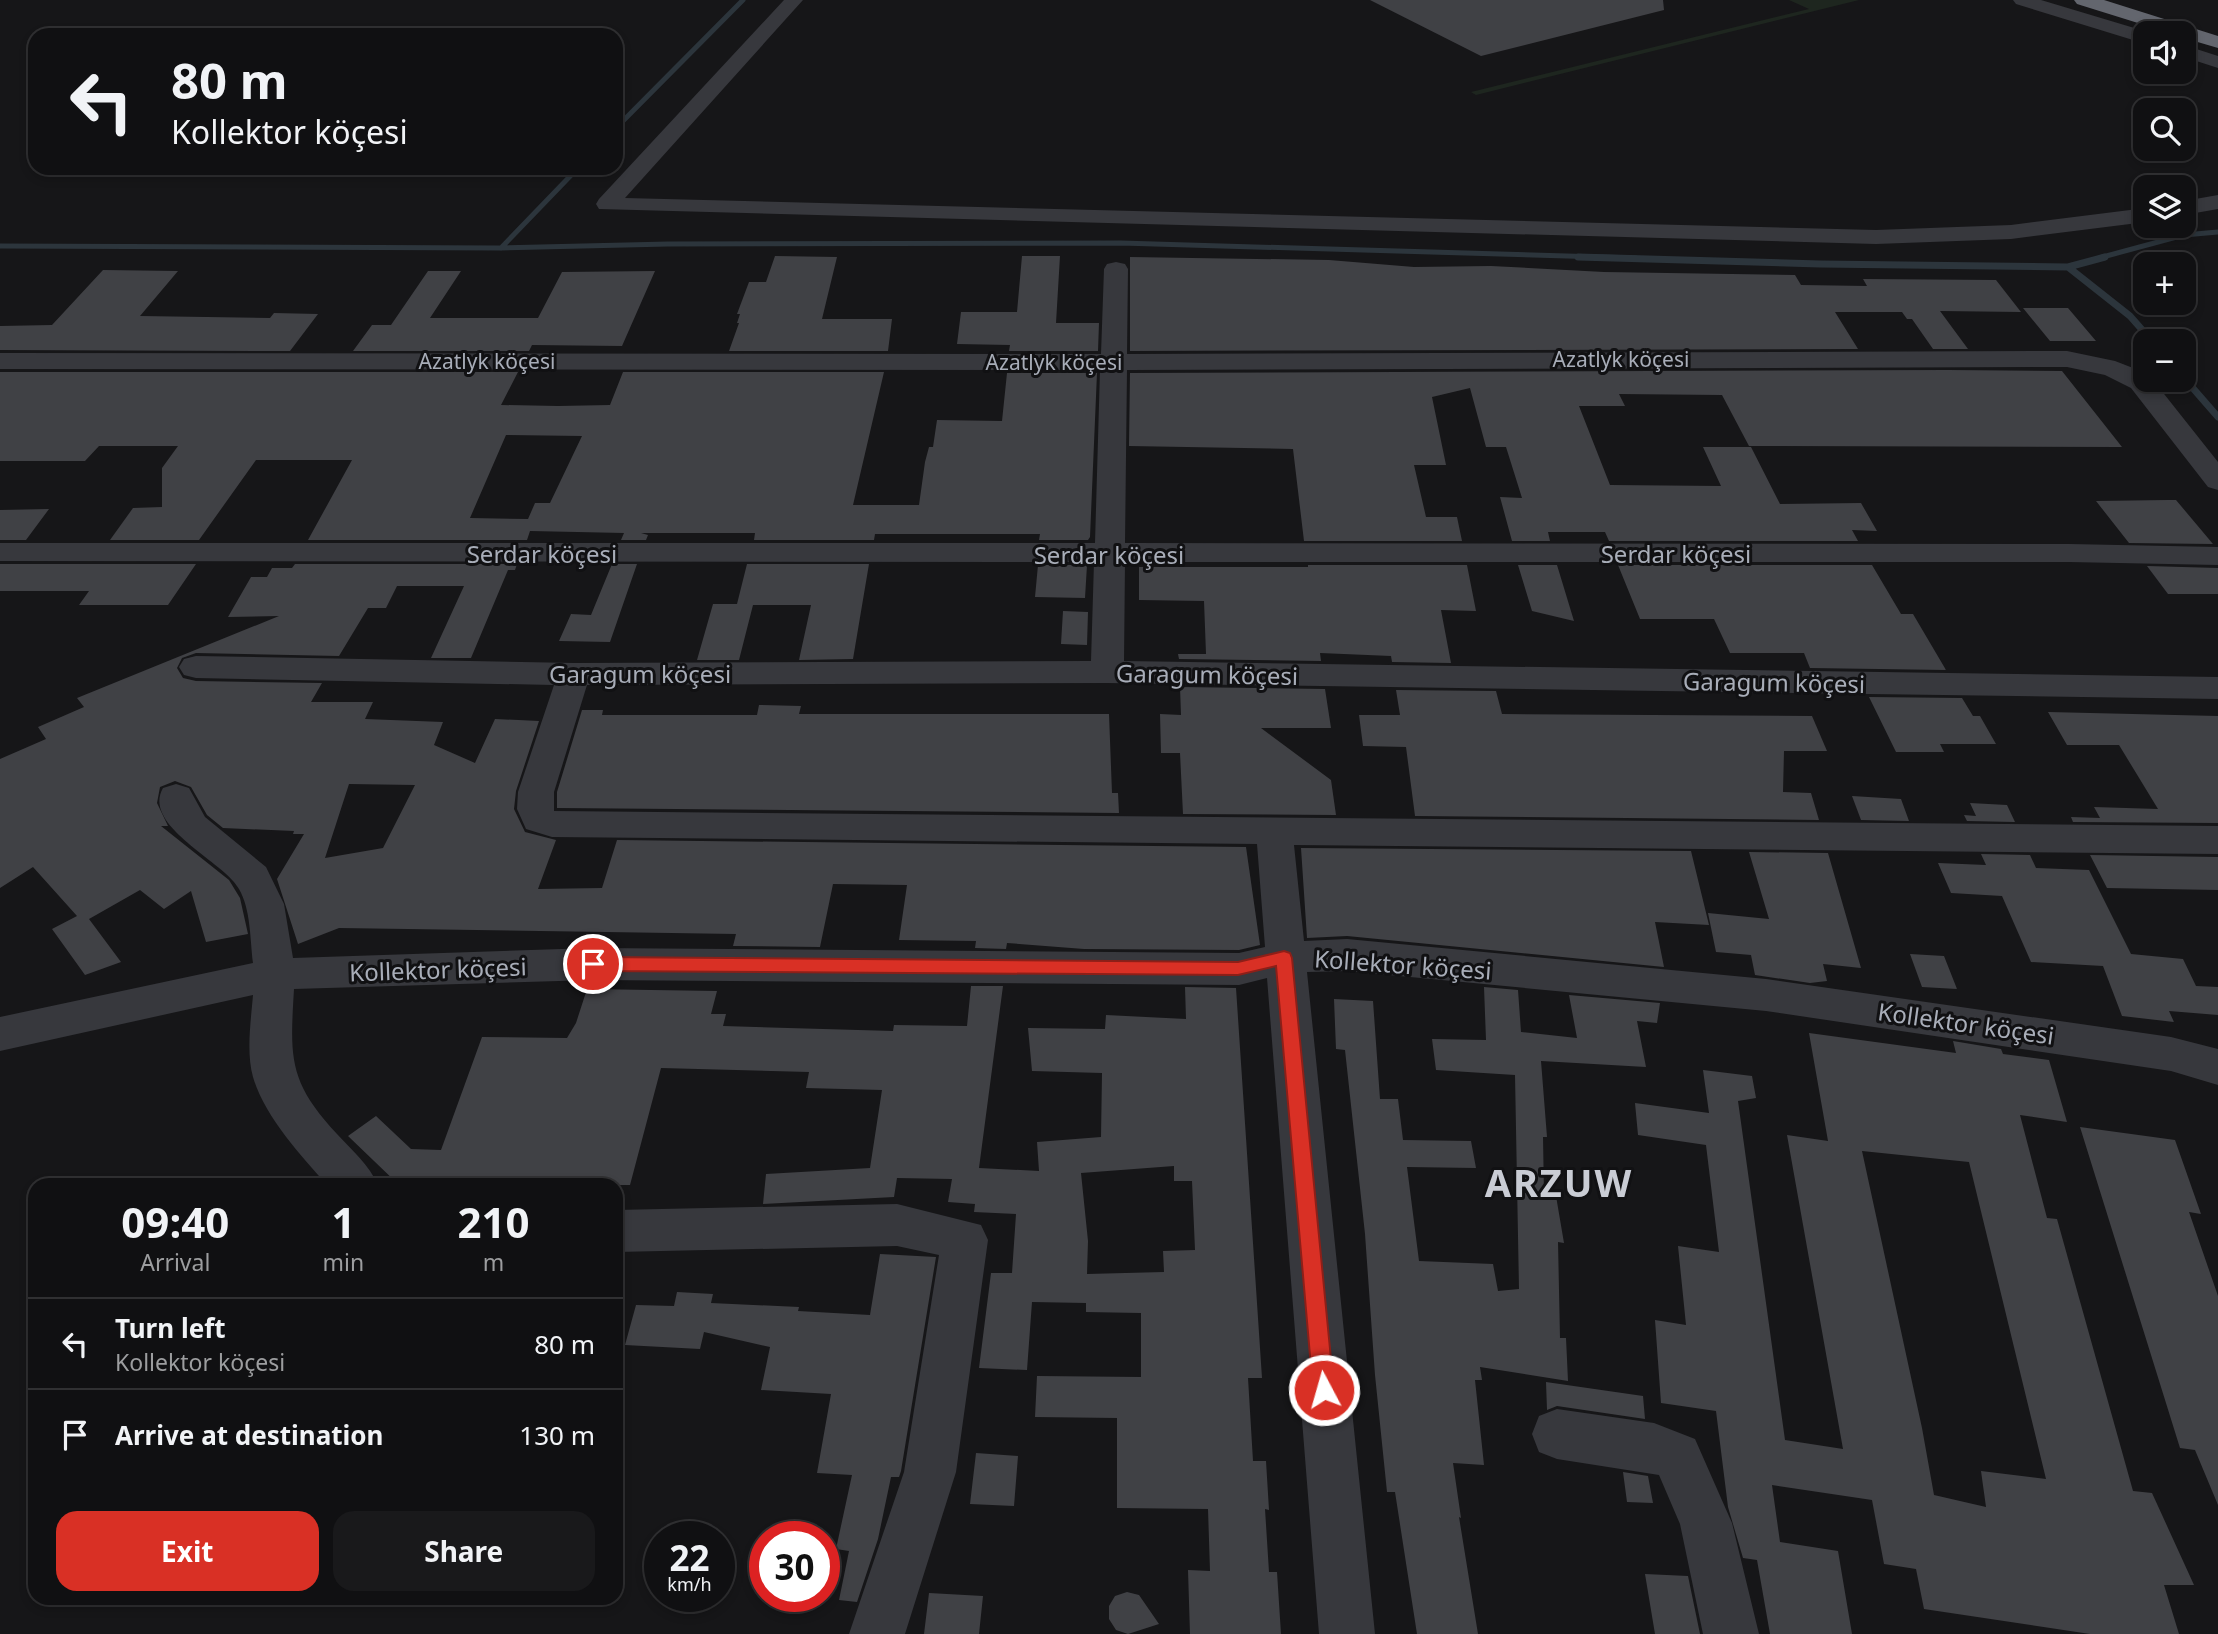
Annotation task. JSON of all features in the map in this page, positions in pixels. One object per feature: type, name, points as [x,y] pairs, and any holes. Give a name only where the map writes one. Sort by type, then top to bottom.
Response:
[{"type":"highway","points":[[2084,0],[2218,41]]},
{"type":"highway","points":[[2144,0],[2218,23]]},
{"type":"street","points":[[794,0],[607,204],[1889,237],[1998,234],[2082,226],[2133,217]]},
{"type":"street","points":[[2022,0],[2133,34]]},
{"type":"street","points":[[2196,55],[2218,62]]},
{"type":"street","points":[[2196,206],[2218,202]]},
{"type":"street","points":[[1107,672],[1116,269]]},
{"type":"street","name":"Azatlyk köçesi","points":[[0,361],[2067,359],[2124,371],[2141,382],[2218,481]]},
{"type":"street","name":"Serdar köçesi","points":[[0,552],[2068,553],[2218,556]]},
{"type":"street","name":"Garagum köçesi","points":[[195,667],[574,674],[1107,672],[2218,688]]},
{"type":"street","points":[[574,674],[536,792],[535,809],[539,820],[552,824],[2218,840]]},
{"type":"street","points":[[176,797],[177,805],[192,827],[253,877],[265,904],[275,974],[271,1033],[274,1076],[300,1124],[350,1178]]},
{"type":"street","points":[[1274,831],[1347,1634]]},
{"type":"street","name":"Kollektor köçesi","points":[[0,1034],[275,974],[593,964],[1238,969],[1284,958],[1347,955],[1766,995],[2171,1054],[2218,1067]]},
{"type":"street","points":[[623,1231],[897,1225],[965,1240],[930,1472],[877,1634]]},
{"type":"street","points":[[1557,1434],[1654,1448],[1677,1457],[1706,1523],[1731,1634]]},
{"type":"shaded area","points":[[1789,0],[1859,0],[1476,95],[1471,92],[1809,9]]},
{"type":"building","points":[[1370,0],[1663,0],[1664,10],[1481,56]]},
{"type":"building","points":[[775,256],[837,257],[822,319],[892,319],[888,351],[729,351],[739,323],[740,314],[737,314],[749,282],[766,282]]},
{"type":"building","points":[[1022,256],[1060,256],[1056,323],[1099,323],[1098,351],[1009,351],[1010,345],[957,344],[961,312],[1017,312]]},
{"type":"building","points":[[1130,257],[1329,260],[1414,267],[1491,266],[1604,272],[1795,275],[1801,285],[1867,286],[1863,279],[1996,280],[2021,312],[1940,311],[1968,349],[1933,349],[1912,319],[1907,319],[1902,312],[1835,312],[1858,349],[1130,351]]},
{"type":"building","points":[[103,270],[178,271],[140,316],[270,318],[274,313],[318,314],[290,351],[0,350],[0,326],[52,325]]},
{"type":"building","points":[[428,271],[461,271],[430,318],[538,318],[562,272],[655,271],[622,346],[532,345],[529,351],[353,351],[372,325],[391,325]]},
{"type":"building","points":[[2023,308],[2068,308],[2096,341],[2050,341]]},
{"type":"building","points":[[2062,371],[2122,447],[1749,446],[1722,395],[1619,394],[1625,406],[1579,406],[1610,485],[1721,486],[1703,447],[1751,447],[1780,504],[1861,503],[1877,531],[1852,530],[1858,541],[1609,541],[1605,532],[1548,532],[1550,541],[1512,541],[1500,497],[1522,498],[1506,447],[1486,447],[1470,388],[1432,397],[1446,465],[1414,465],[1426,517],[1457,517],[1462,541],[1304,541],[1293,449],[1129,446],[1130,373]]},
{"type":"building","points":[[0,372],[518,372],[501,405],[558,406],[610,405],[623,372],[884,372],[853,505],[919,505],[925,462],[929,447],[933,447],[937,420],[1002,421],[1007,373],[1097,373],[1088,540],[1039,540],[1040,534],[875,534],[874,540],[754,540],[755,533],[641,533],[648,535],[646,540],[621,540],[624,533],[530,531],[527,540],[308,540],[352,460],[256,460],[199,540],[110,540],[133,508],[162,507],[162,468],[178,446],[99,446],[85,461],[0,461]],"holes":[[[506,435],[582,436],[550,503],[535,503],[528,519],[470,518]]]},
{"type":"building","points":[[2176,500],[2213,544],[2129,543],[2096,501]]},
{"type":"building","points":[[49,509],[26,540],[0,540],[0,510]]},
{"type":"building","points":[[0,564],[196,564],[168,605],[79,605],[89,591],[0,591]]},
{"type":"building","points":[[295,564],[517,564],[515,570],[508,570],[471,658],[431,658],[464,586],[397,586],[386,608],[368,608],[339,656],[196,653],[182,658],[177,668],[183,678],[196,681],[322,683],[311,702],[373,702],[365,719],[443,722],[434,745],[475,763],[495,719],[539,721],[516,791],[514,809],[525,832],[556,840],[538,889],[602,888],[617,840],[1246,847],[1260,945],[1239,950],[1084,949],[1007,943],[1006,949],[975,948],[976,941],[899,940],[907,885],[833,884],[820,947],[733,946],[736,934],[339,928],[298,944],[277,879],[304,834],[293,834],[294,831],[223,828],[207,815],[191,787],[175,781],[160,787],[157,803],[168,826],[161,826],[229,880],[240,898],[248,934],[206,942],[191,891],[164,909],[140,890],[89,919],[121,962],[85,975],[52,929],[77,916],[33,867],[0,888],[0,759],[46,739],[38,727],[84,707],[77,698],[279,616],[228,617],[251,577],[267,577],[272,568],[292,568]],"holes":[[[349,784],[415,785],[383,848],[325,858]]]},
{"type":"building","points":[[612,564],[637,564],[610,642],[559,641],[571,614],[591,615]]},
{"type":"building","points":[[747,564],[869,564],[853,659],[799,660],[811,605],[753,605],[739,660],[697,660],[713,604],[737,604]]},
{"type":"building","points":[[1038,565],[1087,565],[1085,598],[1035,597]]},
{"type":"building","points":[[1467,565],[1476,611],[1441,610],[1451,663],[1392,662],[1391,656],[1320,653],[1321,661],[1179,659],[1178,654],[1206,654],[1204,601],[1139,600],[1139,567]]},
{"type":"building","points":[[1518,565],[1557,565],[1574,621],[1532,611]]},
{"type":"building","points":[[1618,565],[1872,565],[1901,614],[1913,614],[1946,670],[1810,668],[1804,653],[1730,653],[1714,619],[1640,619]]},
{"type":"building","points":[[2147,566],[2218,568],[2218,594],[2168,594]]},
{"type":"building","points":[[1063,611],[1088,612],[1087,645],[1061,644]]},
{"type":"building","points":[[1180,687],[1325,689],[1331,728],[1261,728],[1331,780],[1336,815],[1183,814],[1180,753],[1161,753],[1160,714],[1181,715]]},
{"type":"building","points":[[1396,690],[1496,691],[1502,714],[1812,716],[1827,751],[1784,751],[1783,792],[1811,793],[1819,820],[1415,816],[1406,747],[1363,746],[1359,715],[1400,715]]},
{"type":"building","points":[[1869,697],[1962,698],[1973,716],[1980,716],[1996,744],[1940,744],[1944,752],[1896,752]]},
{"type":"building","points":[[759,705],[801,706],[799,714],[1109,714],[1112,793],[1118,793],[1119,813],[557,808],[557,792],[582,710],[603,710],[602,715],[757,715]]},
{"type":"building","points":[[2048,712],[2218,716],[2218,823],[2073,822],[2071,817],[2100,818],[2094,807],[2158,809],[2119,745],[2067,745]]},
{"type":"building","points":[[1852,796],[1901,799],[1909,821],[1861,820]]},
{"type":"building","points":[[1970,803],[2007,805],[2015,822],[1967,821],[1964,815],[1976,816]]},
{"type":"building","points":[[1301,848],[1691,851],[1709,925],[1655,922],[1664,967],[1347,936],[1307,938]]},
{"type":"building","points":[[1749,852],[1828,853],[1861,968],[1823,964],[1827,981],[1810,983],[1755,975],[1751,955],[1716,952],[1708,913],[1769,919]]},
{"type":"building","points":[[1981,854],[2030,855],[2036,868],[2089,870],[2131,954],[2183,959],[2196,986],[2218,987],[2218,1015],[2169,1011],[2174,1022],[2122,1016],[2103,966],[2031,962],[2002,896],[1951,893],[1938,863],[1986,865]]},
{"type":"building","points":[[2090,855],[2218,857],[2218,890],[2107,888]]},
{"type":"building","points":[[1910,954],[1944,956],[1957,989],[1922,987]]},
{"type":"building","points":[[971,986],[1003,986],[979,1168],[1039,1171],[1037,1142],[1101,1137],[1102,1073],[1032,1071],[1028,1028],[1105,1029],[1106,1015],[1186,1019],[1185,987],[1236,988],[1262,1378],[1248,1378],[1253,1461],[1266,1461],[1269,1510],[1265,1509],[1269,1572],[1277,1572],[1281,1634],[1190,1634],[1188,1570],[1210,1571],[1208,1509],[1117,1508],[1117,1418],[1035,1417],[1037,1376],[1141,1377],[1141,1313],[1086,1312],[1086,1303],[1032,1302],[1027,1370],[979,1368],[991,1273],[1012,1273],[1016,1214],[974,1212],[975,1204],[948,1202],[952,1179],[897,1178],[894,1197],[763,1204],[766,1174],[870,1168],[882,1090],[806,1088],[809,1072],[661,1068],[630,1185],[623,1185],[623,1178],[392,1178],[348,1136],[376,1116],[411,1149],[441,1150],[482,1037],[567,1038],[576,1023],[587,989],[717,991],[711,1014],[726,1014],[723,1026],[893,1031],[894,1025],[967,1026]],"holes":[[[1174,1166],[1174,1181],[1192,1181],[1195,1250],[1163,1251],[1164,1272],[1087,1274],[1088,1241],[1081,1173]]]},
{"type":"building","points":[[1484,987],[1518,990],[1521,1032],[1577,1038],[1569,995],[1660,1003],[1657,1023],[1637,1021],[1646,1067],[1541,1061],[1547,1137],[1543,1137],[1544,1195],[1556,1196],[1564,1243],[1558,1242],[1560,1338],[1566,1338],[1568,1381],[1480,1367],[1482,1380],[1475,1380],[1484,1465],[1453,1463],[1478,1634],[1417,1634],[1395,1492],[1387,1492],[1365,1234],[1345,1050],[1336,1049],[1334,999],[1373,1001],[1380,1099],[1398,1099],[1403,1140],[1471,1141],[1476,1168],[1407,1167],[1419,1261],[1493,1264],[1498,1291],[1519,1289],[1515,1075],[1436,1070],[1432,1039],[1486,1040]]},
{"type":"building","points":[[1809,1033],[1956,1053],[1953,1041],[2001,1049],[2003,1054],[2049,1060],[2067,1122],[2020,1115],[2047,1218],[2057,1219],[2133,1491],[2152,1493],[2194,1585],[2164,1585],[2179,1634],[2090,1634],[1924,1609],[1916,1569],[1884,1564],[1872,1500],[1772,1485],[1780,1542],[1838,1551],[1852,1634],[1770,1634],[1757,1560],[1743,1558],[1728,1507],[1716,1411],[1661,1403],[1655,1320],[1686,1325],[1678,1246],[1719,1252],[1706,1145],[1638,1135],[1635,1103],[1709,1113],[1703,1070],[1752,1076],[1756,1098],[1738,1101],[1785,1440],[1843,1449],[1787,1135],[1828,1141]],"holes":[[[1862,1151],[1969,1162],[2046,1479],[1981,1471],[1986,1507],[1934,1495]]]},
{"type":"building","points":[[2080,1127],[2175,1140],[2201,1214],[2189,1212],[2218,1296],[2218,1505],[2195,1450],[2180,1448]]},
{"type":"building","points":[[880,1254],[936,1257],[901,1471],[899,1477],[891,1477],[878,1539],[857,1602],[840,1600],[849,1551],[840,1550],[840,1530],[852,1475],[817,1473],[831,1394],[761,1390],[770,1347],[704,1332],[700,1349],[625,1345],[636,1305],[674,1306],[677,1292],[713,1294],[711,1303],[799,1307],[798,1311],[870,1315]]},
{"type":"building","points":[[1546,1382],[1643,1396],[1645,1419],[1557,1406],[1547,1410]]},
{"type":"building","points":[[976,1453],[1018,1456],[1014,1506],[970,1504]]},
{"type":"building","points":[[1623,1472],[1648,1476],[1653,1503],[1627,1502]]},
{"type":"building","points":[[1645,1574],[1688,1576],[1700,1634],[1655,1634]]},
{"type":"building","points":[[1127,1592],[1139,1595],[1159,1624],[1128,1634],[1116,1630],[1109,1619],[1109,1606],[1115,1596]]},
{"type":"building","points":[[929,1593],[983,1596],[979,1634],[924,1634]]},
{"type":"waterway","points":[[623,121],[743,0]]},
{"type":"waterway","points":[[501,248],[571,175]]},
{"type":"waterway","points":[[2099,258],[2184,235],[2218,232]]},
{"type":"waterway","points":[[501,248],[668,244],[1121,243],[1636,258]]},
{"type":"waterway","points":[[0,246],[501,248]]},
{"type":"waterway","points":[[1578,257],[2068,267]]},
{"type":"waterway","points":[[2068,267],[2105,257]]},
{"type":"waterway","points":[[2068,267],[2130,316],[2141,329]]},
{"type":"waterway","points":[[2196,392],[2218,417]]},
{"type":"district","name":"ARZUW","points":[[1559,1182]]},
{"type":"route","points":[[593,964],[1238,969],[1284,958],[1324,1390]]}]
